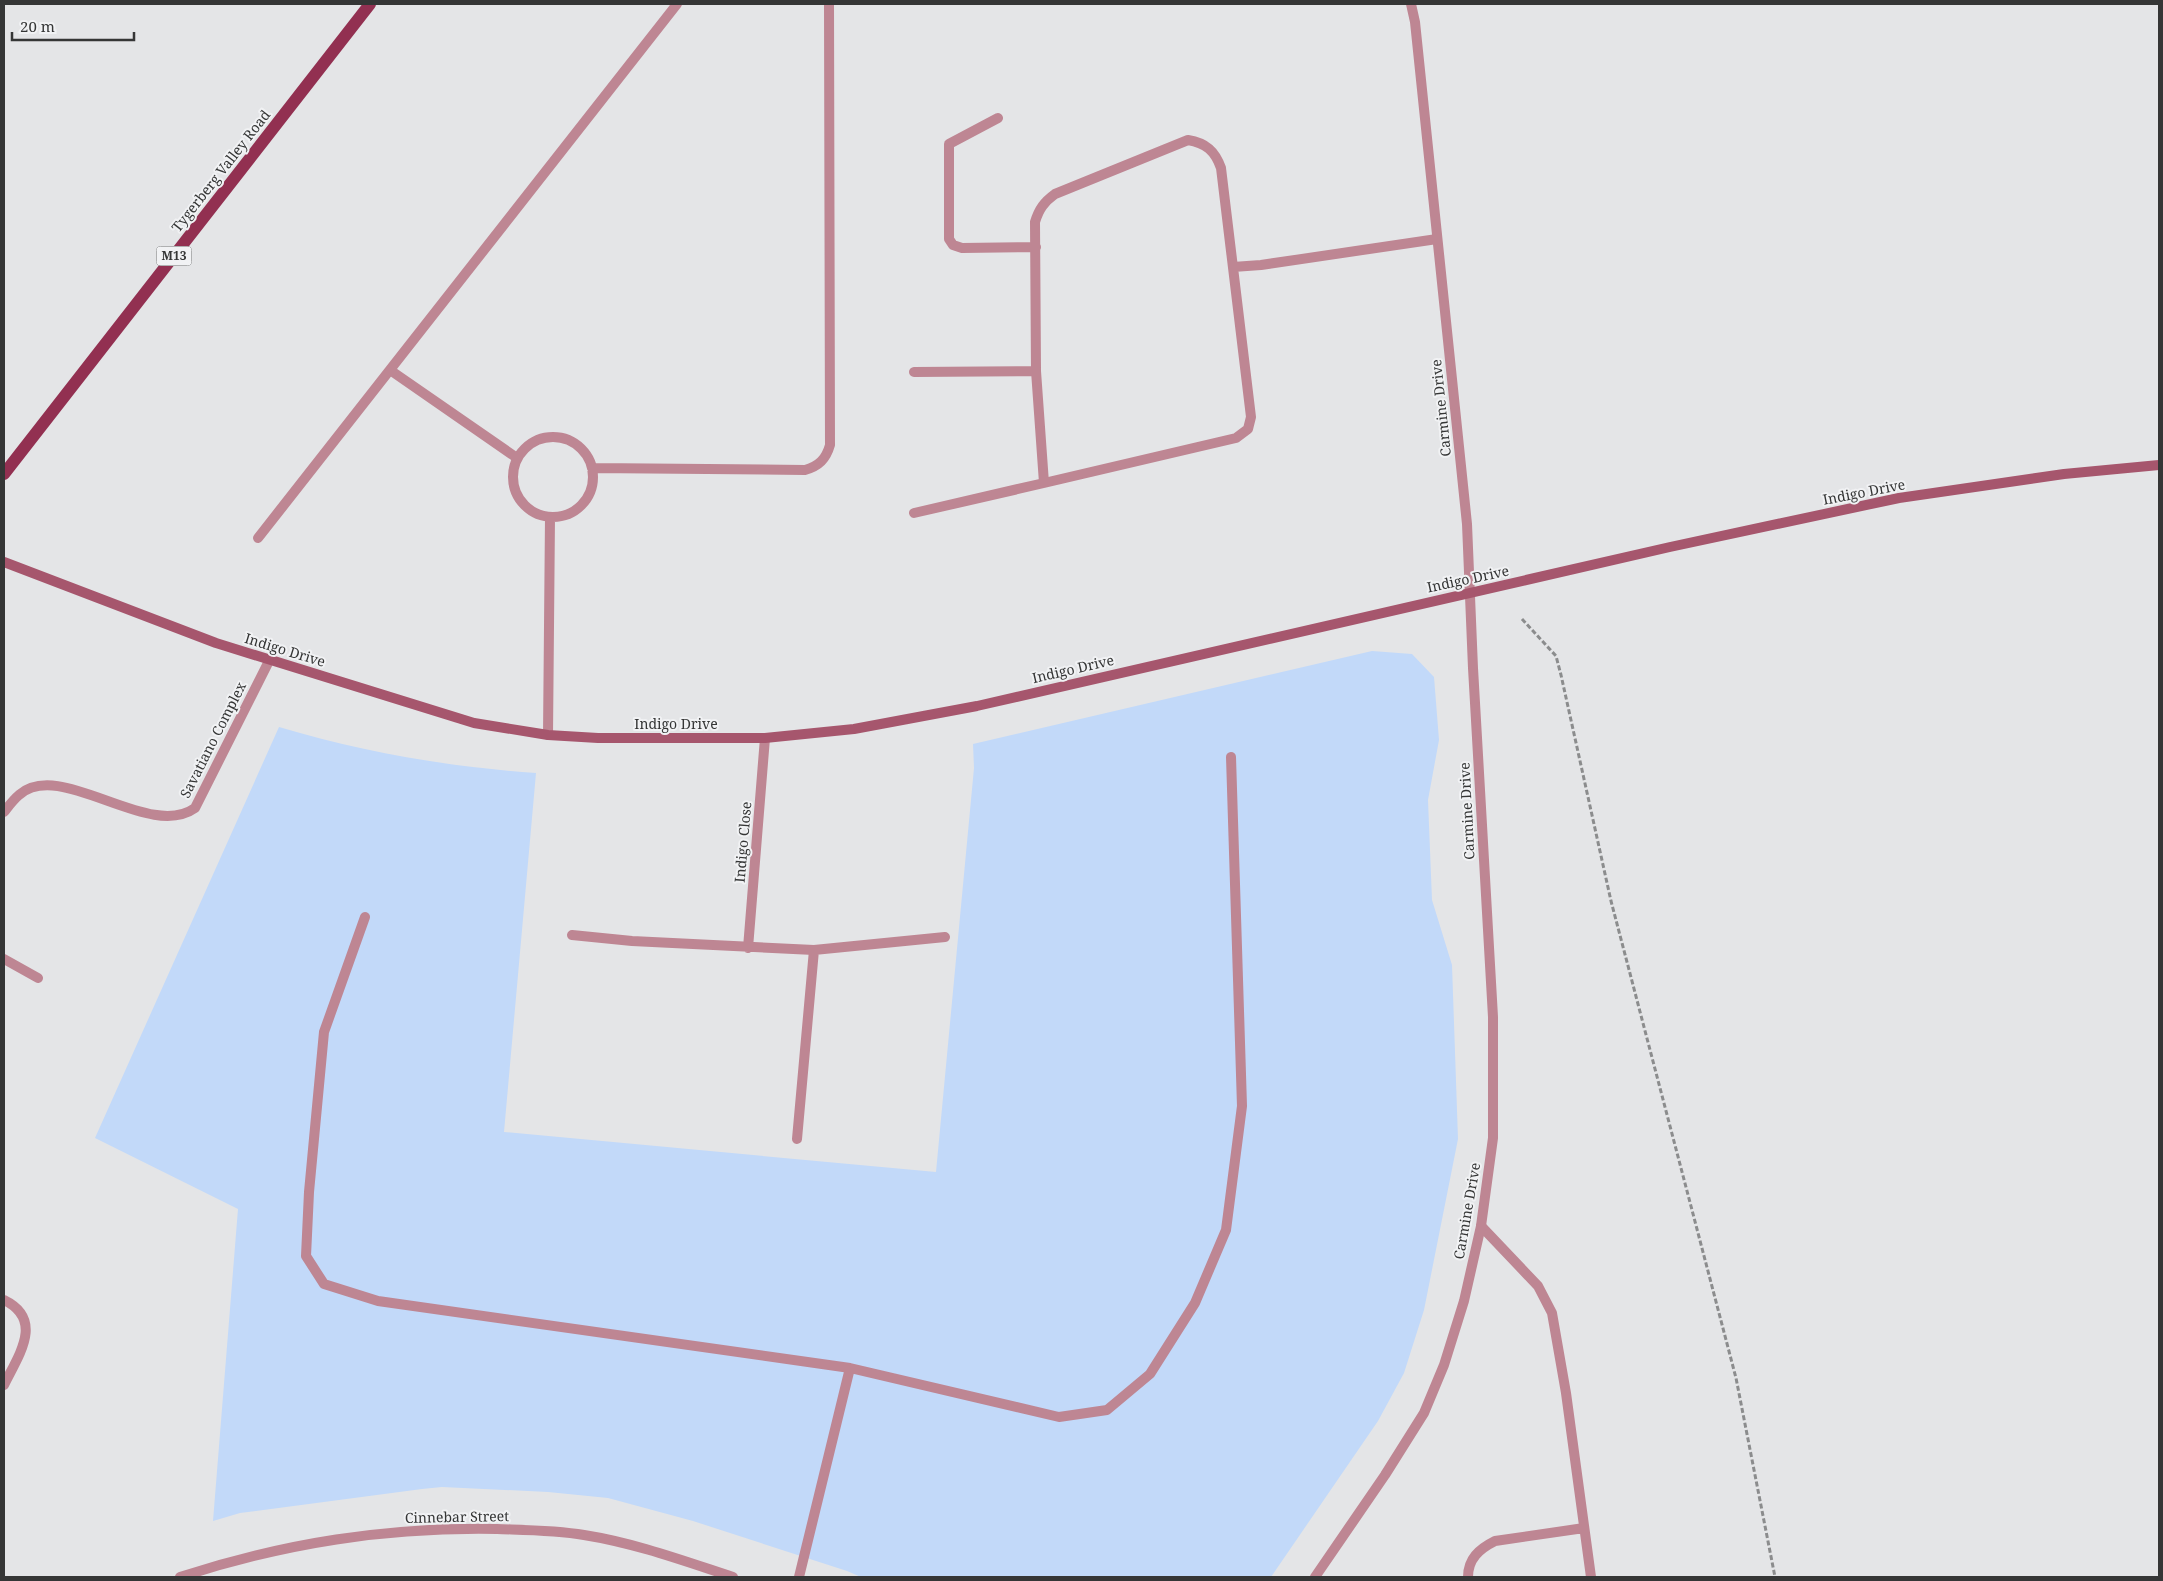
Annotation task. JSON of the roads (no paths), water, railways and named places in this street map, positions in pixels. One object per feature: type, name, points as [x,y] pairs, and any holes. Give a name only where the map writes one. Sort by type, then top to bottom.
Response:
[{"type":"main road","name":"Tygerberg Valley Road","points":[[4,474],[370,4]]},
{"type":"street","points":[[258,538],[677,4]]},
{"type":"street","points":[[592,468],[805,470],[822,462],[827,454],[830,445],[828,4]]},
{"type":"street","name":"Carmine Drive","points":[[1315,1577],[1386,1475],[1424,1412],[1444,1366],[1464,1301],[1481,1226],[1493,1138],[1493,1017],[1469,593],[1467,524],[1416,32],[1411,4]]},
{"type":"street","points":[[998,118],[949,144],[949,239],[952,245],[962,248],[1036,248]]},
{"type":"street","points":[[914,513],[1044,483],[1236,438],[1248,430],[1251,416],[1221,168],[1217,157],[1209,147],[1199,142],[1188,140],[1177,143],[1055,194],[1045,201],[1038,211],[1035,222],[1036,371],[1044,483]]},
{"type":"street","points":[[1233,267],[1262,265],[1437,239]]},
{"type":"street","points":[[390,370],[517,458]]},
{"type":"street","points":[[914,372],[1036,371]]},
{"type":"street","points":[[549,436],[575,442],[585,451],[594,476],[592,490],[586,502],[576,511],[563,516],[550,517],[537,514],[526,507],[517,497],[513,484],[513,471],[517,458],[525,447],[536,440],[549,436]]},
{"type":"street","name":"Indigo Drive","points":[[4,562],[216,643],[474,723],[548,735],[598,738],[765,738],[854,729],[977,706],[1670,547],[1899,498],[2064,474],[2159,465]]},
{"type":"street","points":[[548,735],[550,517]]},
{"type":"street","name":"Savatiano Complex","points":[[4,812],[20,794],[40,786],[74,790],[164,817],[187,813],[195,808],[269,661]]},
{"type":"street","name":"Indigo Close","points":[[748,948],[765,738]]},
{"type":"street","points":[[365,917],[324,1032],[309,1192],[306,1256],[324,1284],[378,1301],[850,1368],[1059,1417],[1107,1410],[1150,1374],[1196,1303],[1226,1230],[1242,1106],[1231,757]]},
{"type":"street","points":[[572,935],[632,942],[814,950],[945,937]]},
{"type":"street","points":[[797,1139],[814,950]]},
{"type":"street","points":[[4,959],[38,978]]},
{"type":"street","points":[[1481,1226],[1538,1286],[1552,1313],[1566,1393],[1591,1577]]},
{"type":"street","points":[[4,1300],[16,1306],[22,1314],[26,1334],[24,1344],[4,1385]]},
{"type":"street","points":[[799,1577],[850,1368]]},
{"type":"street","points":[[1468,1577],[1472,1558],[1482,1548],[1495,1541],[1584,1528]]},
{"type":"street","name":"Cinnebar Street","points":[[180,1577],[267,1552],[344,1537],[405,1531],[475,1529],[547,1530],[583,1534],[653,1551],[733,1577]]}]
